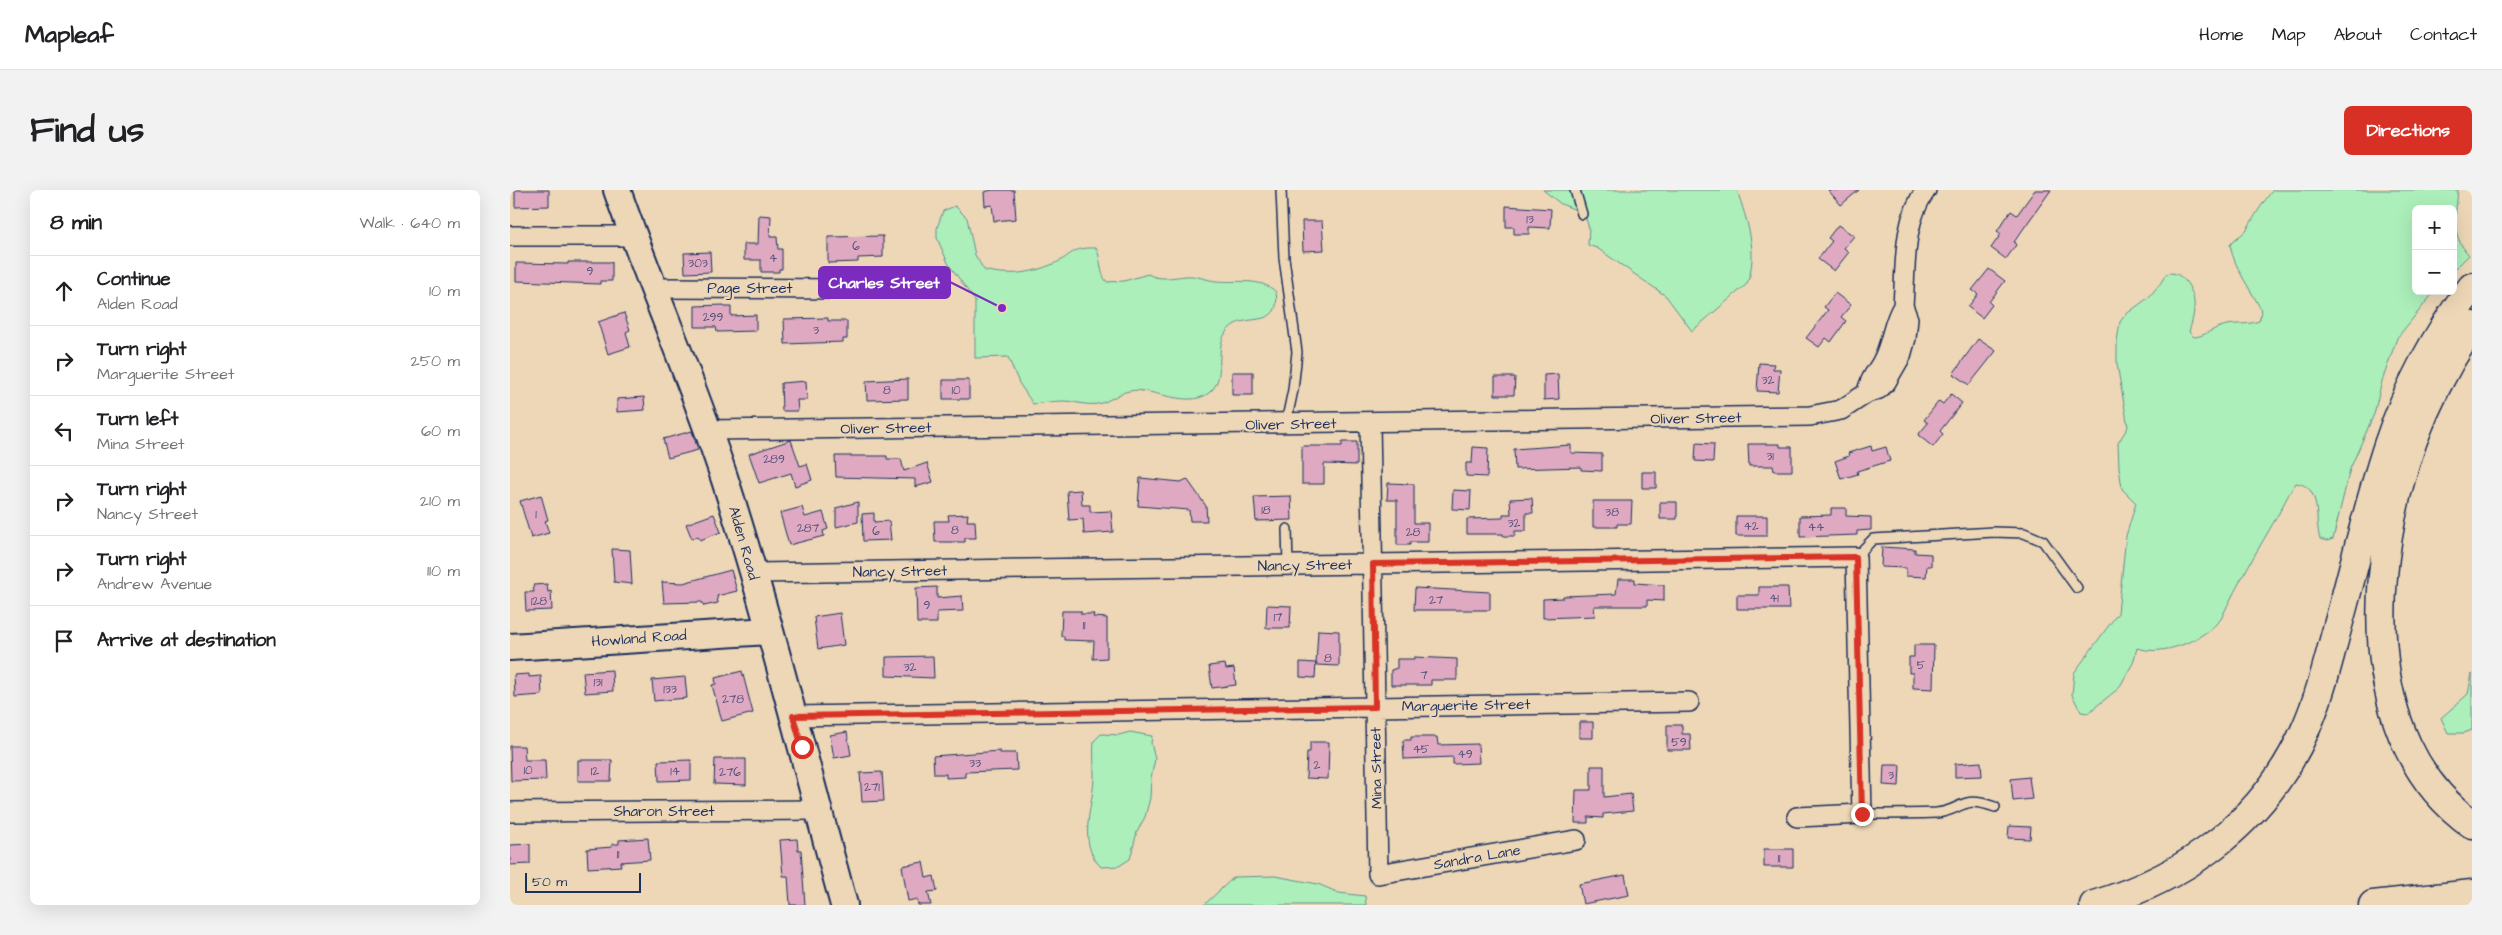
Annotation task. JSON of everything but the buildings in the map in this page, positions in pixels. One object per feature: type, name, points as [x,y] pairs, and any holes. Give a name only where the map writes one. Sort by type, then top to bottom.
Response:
[{"type":"highway","points":[[2094,905],[2157,882],[2200,856],[2237,826],[2284,770],[2306,727],[2320,689],[2378,475],[2398,417],[2426,356],[2472,287]]},
{"type":"highway","points":[[2472,326],[2433,393],[2406,463],[2390,524],[2382,607],[2384,657],[2390,692],[2405,741],[2429,784],[2451,808],[2472,824]]},
{"type":"highway","points":[[2373,905],[2472,894]]},
{"type":"main road","name":"Alden Road","points":[[617,190],[708,430],[753,573],[844,905]]},
{"type":"main road","name":"Howland Road","points":[[510,647],[769,631]]},
{"type":"street","name":"Oliver Street","points":[[708,430],[1810,416],[1841,410],[1867,393],[1880,389],[1891,374],[1900,356],[1906,338],[1908,318],[1903,306],[1909,234],[1915,212],[1926,190]]},
{"type":"street","points":[[510,236],[634,236]]},
{"type":"street","name":"Page Street","points":[[654,288],[846,289]]},
{"type":"street","name":"Mina Street","points":[[1370,422],[1378,874]]},
{"type":"street","points":[[1797,817],[1862,814],[1856,557]]},
{"type":"street","name":"Nancy Street","points":[[753,573],[1856,557]]},
{"type":"street","name":"Marguerite Street","points":[[793,716],[1689,702]]},
{"type":"street","name":"Sharon Street","points":[[510,812],[817,810]]},
{"type":"street","name":"Sandra Lane","points":[[1378,874],[1576,840]]},
{"type":"lane","points":[[1281,190],[1284,258],[1297,352],[1293,390],[1286,424]]},
{"type":"lane","points":[[1575,190],[1582,214]]},
{"type":"lane","points":[[1288,529],[1288,565]]},
{"type":"lane","points":[[1856,557],[1873,539],[1994,532],[2024,533],[2043,541],[2077,588]]},
{"type":"lane","points":[[1862,814],[1939,812],[1964,802],[1980,801],[1995,807]]},
{"type":"green space","points":[[1543,190],[1737,190],[1748,225],[1752,248],[1752,260],[1747,284],[1692,331],[1666,296],[1597,248],[1588,245],[1589,228],[1584,213],[1561,204]]},
{"type":"green space","points":[[2273,190],[2458,190],[2457,205],[2412,205],[2412,295],[2432,295],[2397,338],[2382,381],[2374,414],[2350,469],[2333,539],[2327,541],[2320,539],[2314,498],[2305,486],[2296,483],[2221,619],[2204,634],[2182,645],[2159,650],[2137,648],[2133,663],[2119,688],[2088,713],[2081,712],[2072,695],[2074,673],[2118,613],[2126,536],[2136,503],[2122,489],[2119,467],[2118,443],[2128,427],[2117,364],[2117,341],[2120,322],[2125,315],[2148,298],[2166,274],[2172,273],[2183,278],[2191,290],[2194,311],[2189,332],[2194,337],[2216,328],[2259,321],[2262,312],[2239,271],[2230,245],[2247,229]]},
{"type":"green space","points":[[955,206],[967,218],[975,255],[984,270],[1002,273],[1027,272],[1053,264],[1081,249],[1096,248],[1104,279],[1107,282],[1124,281],[1148,274],[1162,278],[1190,276],[1216,281],[1256,282],[1270,287],[1276,292],[1274,311],[1269,316],[1238,323],[1232,326],[1226,333],[1220,348],[1217,382],[1213,389],[1205,396],[1195,399],[1183,399],[1138,390],[1125,392],[1097,404],[1063,401],[1033,404],[1019,383],[1008,357],[975,358],[975,301],[948,263],[937,238],[937,228],[943,211]]},
{"type":"green space","points":[[2457,232],[2459,240],[2469,255],[2457,267]]},
{"type":"green space","points":[[2472,674],[2472,730],[2464,733],[2448,733],[2441,718],[2468,694]]},
{"type":"green space","points":[[1130,732],[1152,736],[1151,743],[1155,759],[1151,778],[1150,798],[1145,817],[1137,832],[1130,859],[1119,866],[1101,867],[1093,857],[1089,846],[1088,834],[1094,785],[1094,741],[1101,734],[1119,735]]},
{"type":"green space","points":[[1275,876],[1318,884],[1339,893],[1365,896],[1366,905],[1204,905],[1234,877]]},
{"type":"place","name":"Charles Street","points":[[1002,308]]},
{"type":"route","points":[[802,747],[793,716],[1375,707],[1373,564],[1856,557],[1862,814]]}]
